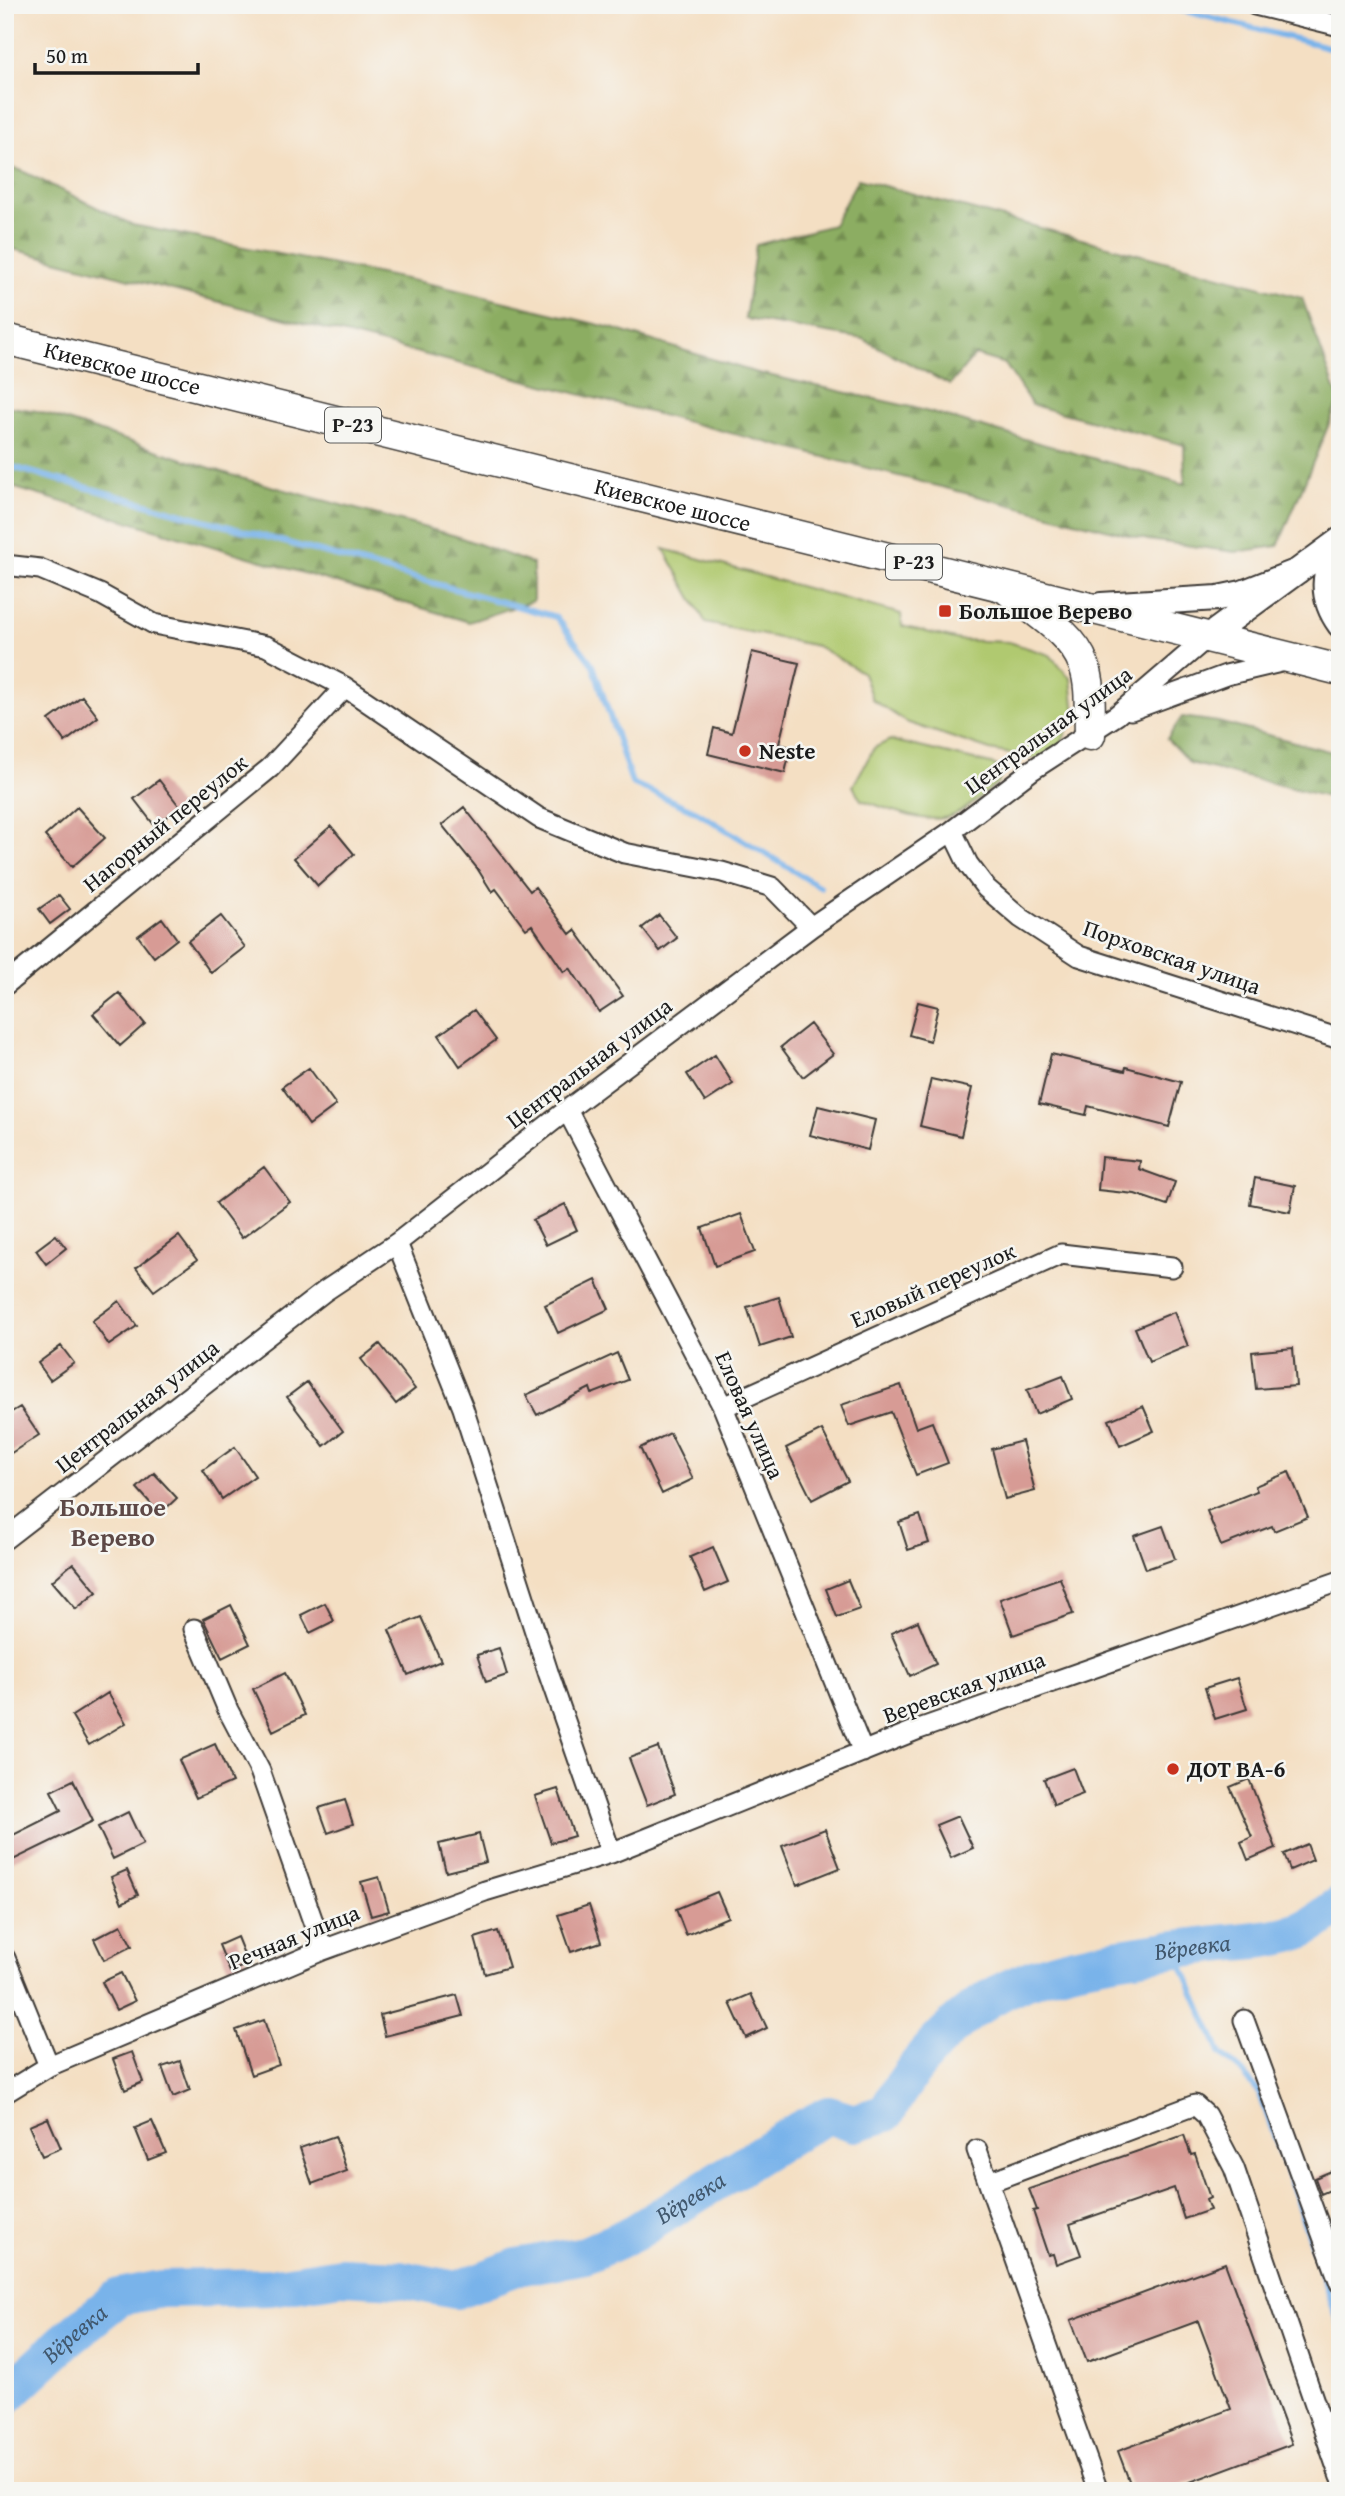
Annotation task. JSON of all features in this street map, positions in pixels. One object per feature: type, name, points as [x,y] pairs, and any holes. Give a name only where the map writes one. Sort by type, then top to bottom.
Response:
[{"type":"main road","name":"Киевское шоссе","points":[[5,340],[1001,584],[1340,670]]},
{"type":"main road","points":[[1001,584],[1073,645],[1084,663],[1090,735]]},
{"type":"street","points":[[1255,5],[1340,26]]},
{"type":"street","points":[[1209,636],[1340,540]]},
{"type":"street","points":[[1340,540],[1326,566],[1324,585],[1326,602],[1340,625]]},
{"type":"street","points":[[5,565],[40,569],[100,594],[154,624],[266,646],[345,687],[539,818],[624,853],[722,872],[772,887],[811,927]]},
{"type":"street","points":[[1090,606],[1218,598],[1242,593],[1298,571]]},
{"type":"street","name":"Центральная улица","points":[[5,1539],[325,1291],[397,1243],[567,1110],[811,927],[953,831],[1032,771],[1117,715],[1209,636]]},
{"type":"street","points":[[1117,715],[1226,675],[1297,659]]},
{"type":"street","name":"Нагорный переулок","points":[[5,985],[270,768],[345,687]]},
{"type":"street","name":"Порховская улица","points":[[953,831],[968,864],[986,888],[1021,918],[1079,956],[1340,1039]]},
{"type":"street","name":"Еловая улица","points":[[567,1110],[723,1407],[863,1752]]},
{"type":"street","points":[[397,1243],[463,1408],[611,1853]]},
{"type":"street","name":"Еловый переулок","points":[[723,1407],[1061,1254],[1172,1267]]},
{"type":"street","name":"Веревская улица","points":[[611,1853],[863,1752],[1050,1681],[1340,1581]]},
{"type":"street","points":[[194,1629],[228,1710],[260,1771],[323,1950]]},
{"type":"street","name":"Речная улица","points":[[5,2092],[49,2066],[323,1950],[485,1891],[611,1853]]},
{"type":"street","points":[[5,1958],[49,2066]]},
{"type":"street","points":[[1244,2020],[1340,2283]]},
{"type":"street","points":[[989,2182],[1195,2105],[1206,2115],[1234,2168],[1340,2477]]},
{"type":"street","points":[[977,2150],[1098,2491]]},
{"type":"green space","points":[[5,167],[20,170],[133,225],[440,286],[608,327],[754,372],[911,407],[1185,484],[1184,445],[1032,405],[1005,364],[975,355],[950,385],[863,339],[745,319],[756,245],[833,225],[858,179],[1302,298],[1339,400],[1278,546],[1235,552],[1148,540],[5,247]]},
{"type":"green space","points":[[5,406],[37,411],[241,478],[456,536],[533,564],[533,601],[469,622],[5,485]]},
{"type":"green space","points":[[664,549],[901,614],[902,626],[959,640],[1009,642],[1050,655],[1071,679],[1075,713],[1060,746],[1037,759],[990,750],[906,722],[872,699],[863,673],[817,646],[706,623]]},
{"type":"green space","points":[[1182,717],[1218,722],[1340,754],[1340,800],[1190,763],[1167,739]]},
{"type":"green space","points":[[890,740],[995,765],[1001,769],[999,782],[966,808],[943,818],[919,818],[861,800],[853,786],[874,748]]},
{"type":"building","points":[[752,652],[799,663],[779,744],[791,747],[785,773],[708,754],[714,728],[732,733]]},
{"type":"building","points":[[82,696],[98,717],[65,742],[49,720]]},
{"type":"building","points":[[159,780],[180,807],[155,826],[134,799]]},
{"type":"building","points":[[77,807],[105,838],[72,867],[45,836]]},
{"type":"building","points":[[464,807],[530,891],[535,887],[570,934],[575,930],[623,996],[599,1012],[570,968],[564,972],[532,925],[526,929],[496,889],[492,892],[477,868],[442,825]]},
{"type":"building","points":[[331,826],[354,854],[318,886],[294,858]]},
{"type":"building","points":[[59,895],[70,909],[50,924],[39,909]]},
{"type":"building","points":[[659,915],[677,938],[660,951],[642,928]]},
{"type":"building","points":[[221,916],[245,947],[211,973],[188,941]]},
{"type":"building","points":[[162,918],[177,939],[154,957],[138,936]]},
{"type":"building","points":[[119,993],[145,1024],[120,1046],[93,1014]]},
{"type":"building","points":[[918,1002],[938,1007],[930,1041],[909,1035]]},
{"type":"building","points":[[474,1010],[496,1040],[460,1066],[439,1035]]},
{"type":"building","points":[[810,1024],[833,1054],[803,1077],[781,1047]]},
{"type":"building","points":[[1051,1054],[1125,1071],[1126,1067],[1181,1082],[1169,1127],[1088,1106],[1086,1115],[1039,1104]]},
{"type":"building","points":[[715,1055],[733,1084],[705,1102],[687,1074]]},
{"type":"building","points":[[309,1068],[336,1105],[309,1125],[282,1087]]},
{"type":"building","points":[[931,1079],[972,1088],[961,1136],[920,1126]]},
{"type":"building","points":[[818,1106],[875,1120],[868,1150],[810,1135]]},
{"type":"building","points":[[1101,1157],[1140,1161],[1139,1169],[1175,1182],[1167,1205],[1135,1194],[1098,1190]]},
{"type":"building","points":[[264,1167],[290,1202],[242,1238],[216,1203]]},
{"type":"building","points":[[1255,1178],[1295,1186],[1290,1212],[1250,1204]]},
{"type":"building","points":[[565,1204],[577,1230],[546,1245],[533,1220]]},
{"type":"building","points":[[741,1214],[755,1252],[715,1266],[702,1228]]},
{"type":"building","points":[[56,1235],[66,1248],[46,1264],[36,1250]]},
{"type":"building","points":[[179,1236],[197,1260],[154,1291],[136,1268]]},
{"type":"building","points":[[596,1280],[609,1309],[558,1333],[545,1305]]},
{"type":"building","points":[[779,1297],[791,1337],[760,1347],[747,1307]]},
{"type":"building","points":[[119,1301],[137,1326],[109,1345],[92,1321]]},
{"type":"building","points":[[1174,1312],[1188,1346],[1149,1362],[1135,1328]]},
{"type":"building","points":[[380,1344],[415,1389],[396,1404],[361,1359]]},
{"type":"building","points":[[61,1346],[74,1363],[50,1380],[38,1363]]},
{"type":"building","points":[[1293,1348],[1296,1386],[1256,1389],[1252,1352]]},
{"type":"building","points":[[617,1353],[628,1380],[592,1394],[590,1388],[537,1415],[526,1395]]},
{"type":"building","points":[[1063,1376],[1072,1399],[1036,1414],[1027,1390]]},
{"type":"building","points":[[307,1382],[343,1431],[324,1446],[287,1397]]},
{"type":"building","points":[[901,1385],[916,1428],[932,1422],[948,1463],[916,1475],[891,1412],[849,1426],[841,1405]]},
{"type":"building","points":[[1143,1406],[1154,1431],[1120,1446],[1109,1420]]},
{"type":"building","points":[[20,1407],[39,1435],[5,1457],[5,1416]]},
{"type":"building","points":[[822,1430],[848,1481],[812,1500],[786,1448]]},
{"type":"building","points":[[670,1433],[693,1479],[662,1494],[640,1448]]},
{"type":"building","points":[[1022,1441],[1035,1491],[1005,1499],[992,1449]]},
{"type":"building","points":[[235,1447],[255,1476],[222,1499],[203,1470]]},
{"type":"building","points":[[1289,1472],[1308,1517],[1274,1531],[1272,1526],[1221,1546],[1207,1511],[1257,1491],[1255,1486]]},
{"type":"building","points":[[154,1473],[177,1498],[160,1514],[137,1488]]},
{"type":"building","points":[[920,1515],[929,1543],[908,1550],[899,1522]]},
{"type":"building","points":[[1163,1526],[1175,1559],[1146,1569],[1134,1536]]},
{"type":"building","points":[[713,1547],[728,1582],[705,1592],[690,1557]]},
{"type":"building","points":[[73,1563],[97,1592],[76,1609],[52,1581]]},
{"type":"building","points":[[1060,1578],[1073,1614],[1013,1635],[1000,1599]]},
{"type":"building","points":[[848,1580],[860,1609],[837,1617],[826,1589]]},
{"type":"building","points":[[325,1603],[334,1621],[310,1633],[301,1615]]},
{"type":"building","points":[[231,1605],[250,1644],[222,1658],[203,1619]]},
{"type":"building","points":[[421,1617],[441,1661],[408,1675],[389,1630]]},
{"type":"building","points":[[918,1621],[936,1664],[910,1676],[891,1633]]},
{"type":"building","points":[[499,1648],[507,1675],[486,1682],[477,1655]]},
{"type":"building","points":[[285,1673],[305,1715],[273,1731],[253,1689]]},
{"type":"building","points":[[1237,1678],[1247,1709],[1215,1719],[1205,1688]]},
{"type":"building","points":[[108,1693],[126,1723],[89,1745],[72,1716]]},
{"type":"building","points":[[215,1744],[232,1782],[196,1798],[179,1760]]},
{"type":"building","points":[[658,1747],[675,1794],[647,1805],[629,1758]]},
{"type":"building","points":[[1073,1768],[1083,1794],[1054,1805],[1044,1779]]},
{"type":"building","points":[[1249,1779],[1276,1848],[1248,1860],[1241,1842],[1252,1837],[1230,1787]]},
{"type":"building","points":[[73,1780],[93,1821],[5,1864],[5,1839],[61,1811],[51,1791]]},
{"type":"building","points":[[558,1789],[574,1836],[551,1843],[535,1796]]},
{"type":"building","points":[[345,1800],[353,1824],[328,1833],[319,1808]]},
{"type":"building","points":[[128,1812],[143,1844],[113,1859],[98,1827]]},
{"type":"building","points":[[958,1816],[973,1848],[951,1858],[936,1825]]},
{"type":"building","points":[[825,1829],[840,1868],[797,1885],[782,1846]]},
{"type":"building","points":[[479,1834],[486,1862],[446,1872],[439,1844]]},
{"type":"building","points":[[1307,1844],[1313,1860],[1290,1870],[1284,1854]]},
{"type":"building","points":[[127,1870],[138,1895],[122,1903],[111,1877]]},
{"type":"building","points":[[379,1877],[389,1911],[371,1916],[361,1882]]},
{"type":"building","points":[[717,1892],[728,1917],[686,1935],[676,1909]]},
{"type":"building","points":[[589,1905],[601,1942],[571,1952],[558,1915]]},
{"type":"building","points":[[121,1925],[132,1946],[104,1960],[94,1939]]},
{"type":"building","points":[[498,1931],[509,1967],[485,1974],[475,1938]]},
{"type":"building","points":[[237,1937],[248,1964],[230,1972],[219,1945]]},
{"type":"building","points":[[121,1973],[135,2001],[116,2010],[102,1982]]},
{"type":"building","points":[[751,1994],[767,2028],[746,2038],[730,2003]]},
{"type":"building","points":[[457,1995],[463,2016],[385,2036],[380,2015]]},
{"type":"building","points":[[264,2020],[279,2065],[251,2075],[236,2030]]},
{"type":"building","points":[[132,2052],[143,2082],[125,2090],[113,2059]]},
{"type":"building","points":[[180,2061],[190,2090],[173,2097],[162,2067]]},
{"type":"building","points":[[48,2118],[61,2148],[42,2156],[29,2126]]},
{"type":"building","points":[[152,2121],[166,2153],[148,2160],[135,2128]]},
{"type":"building","points":[[1184,2135],[1191,2155],[1195,2154],[1210,2198],[1206,2200],[1210,2210],[1184,2219],[1174,2188],[1070,2224],[1081,2255],[1056,2264],[1053,2254],[1048,2255],[1033,2211],[1037,2210],[1029,2189]]},
{"type":"building","points":[[335,2136],[347,2171],[312,2184],[300,2148]]},
{"type":"building","points":[[1331,2171],[1337,2187],[1321,2194],[1315,2178]]},
{"type":"building","points":[[1225,2263],[1292,2444],[1166,2491],[1133,2491],[1118,2451],[1231,2409],[1198,2321],[1087,2362],[1071,2320]]},
{"type":"waterway","points":[[1161,5],[1340,50]]},
{"type":"waterway","points":[[5,465],[556,617],[593,665],[632,783],[697,812],[820,887]]},
{"type":"waterway","name":"Вёревка","points":[[5,2397],[66,2340],[119,2297],[161,2289],[270,2287],[341,2276],[399,2279],[456,2290],[517,2267],[585,2255],[634,2233],[799,2130],[829,2115],[854,2123],[886,2113],[909,2076],[937,2042],[970,2012],[1007,1989],[1052,1972],[1101,1960],[1288,1935],[1310,1926],[1340,1905]]},
{"type":"waterway","points":[[1175,1950],[1221,2054],[1241,2071],[1260,2094],[1340,2327]]},
{"type":"place","name":"Большое Верево","points":[[945,611]]},
{"type":"place","name":"Neste","points":[[745,751]]},
{"type":"place","name":"ДОТ ВА-6","points":[[1173,1769]]},
{"type":"district","name":"Большое Верево","points":[[113,1522]]}]
